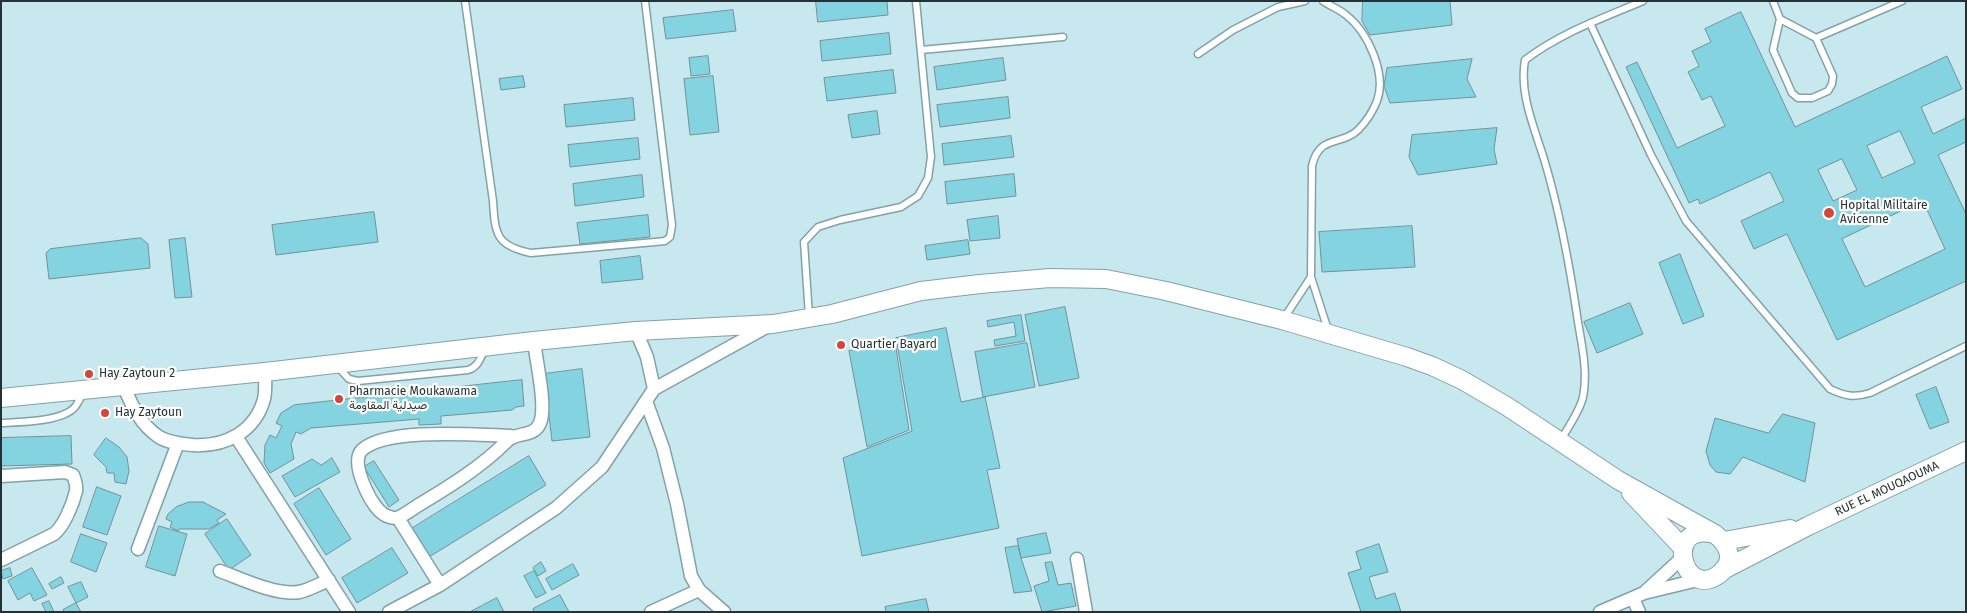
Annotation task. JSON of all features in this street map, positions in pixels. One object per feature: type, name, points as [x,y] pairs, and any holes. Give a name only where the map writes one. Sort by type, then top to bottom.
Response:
[{"type":"main road","points":[[1,398],[265,372],[534,340],[773,324],[809,319],[921,291],[1050,278],[1106,279],[1166,291],[1282,320],[1407,357],[1462,380],[1508,407],[1618,480],[1719,537],[1728,548],[1728,564],[1714,577],[1702,578],[1692,575],[1685,568],[1682,553],[1618,480]]},
{"type":"main road","name":"RUE EL MOUQAOUMA","points":[[1723,570],[1808,526],[1966,451]]},
{"type":"main road","name":"RUE EL MOUQAOUMA","points":[[1719,537],[1808,526]]},
{"type":"main road","points":[[1682,553],[1692,535],[1700,532],[1719,537]]},
{"type":"street","points":[[389,612],[411,607],[440,585],[556,508],[602,467],[654,390],[773,324]]},
{"type":"street","points":[[636,332],[647,357],[654,390]]},
{"type":"street","points":[[511,436],[493,455],[398,518],[381,514],[366,490],[358,468],[358,459],[362,451],[374,444],[392,438],[419,435],[511,436],[531,433],[539,425],[543,410],[534,340]]},
{"type":"street","points":[[124,387],[134,410],[145,425],[160,438],[178,443],[204,446],[237,438],[254,421],[264,399],[265,372]]},
{"type":"street","points":[[646,401],[663,448],[677,504],[691,576],[699,590],[724,612]]},
{"type":"street","points":[[237,438],[349,612]]},
{"type":"street","points":[[138,549],[178,443]]},
{"type":"street","points":[[1,476],[65,472],[73,475],[76,491],[60,529],[54,534],[1,560]]},
{"type":"street","points":[[398,518],[440,585]]},
{"type":"street","points":[[1639,612],[1638,595],[1682,553]]},
{"type":"street","points":[[1077,559],[1086,612]]},
{"type":"street","points":[[220,571],[277,591],[291,593],[301,592],[329,580]]},
{"type":"street","points":[[1600,612],[1638,595],[1702,578]]},
{"type":"street","points":[[651,612],[699,590]]},
{"type":"lane","points":[[465,1],[493,201],[494,228],[501,241],[531,253],[655,242],[670,237],[672,225],[645,1]]},
{"type":"lane","points":[[809,319],[804,242],[818,227],[840,220],[901,207],[918,196],[928,178],[930,157],[916,1]]},
{"type":"lane","points":[[1198,54],[1233,30],[1278,7],[1305,1]]},
{"type":"lane","points":[[1323,1],[1347,15],[1365,36],[1376,59],[1379,87],[1377,101],[1368,118],[1356,132],[1323,146],[1314,156],[1312,166],[1311,277],[1329,334]]},
{"type":"lane","points":[[1560,442],[1583,399],[1585,383],[1584,358],[1565,242],[1554,194],[1525,95],[1522,76],[1525,60],[1541,48],[1590,23],[1643,1]]},
{"type":"lane","points":[[1773,1],[1780,19],[1773,50],[1792,92],[1798,98],[1820,96],[1828,91],[1832,84],[1833,76],[1816,38],[1780,19]]},
{"type":"lane","points":[[1816,38],[1902,1]]},
{"type":"lane","points":[[1590,23],[1651,155],[1686,221],[1830,389],[1844,396],[1859,397],[1870,394],[1966,346]]},
{"type":"lane","points":[[921,50],[1063,37]]},
{"type":"lane","points":[[1282,320],[1311,277]]},
{"type":"lane","points":[[1,423],[31,421],[68,412],[74,408],[85,390]]},
{"type":"building","points":[[816,1],[887,1],[888,15],[818,22]]},
{"type":"building","points":[[1363,1],[1450,1],[1452,25],[1370,35],[1362,21]]},
{"type":"building","points":[[733,10],[736,31],[666,39],[663,18]]},
{"type":"building","points":[[1741,12],[1795,127],[1947,56],[1962,89],[1921,107],[1933,134],[1966,118],[1966,142],[1938,155],[1966,214],[1966,281],[1837,340],[1787,234],[1754,249],[1741,221],[1784,201],[1770,172],[1700,204],[1698,199],[1689,203],[1626,67],[1637,62],[1677,148],[1725,126],[1711,96],[1702,100],[1688,72],[1699,66],[1692,51],[1711,42],[1705,29]],"holes":[[[1900,131],[1915,163],[1882,178],[1867,146]],[[1842,159],[1857,190],[1833,201],[1818,170]],[[1923,201],[1945,249],[1865,287],[1842,239]]]},
{"type":"building","points":[[889,33],[891,54],[822,61],[820,41]]},
{"type":"building","points":[[708,56],[710,74],[691,76],[689,58]]},
{"type":"building","points":[[1003,58],[1006,80],[937,90],[934,67]]},
{"type":"building","points":[[1472,59],[1467,79],[1476,97],[1390,103],[1384,86],[1387,68]]},
{"type":"building","points":[[893,70],[896,93],[827,101],[824,78]]},
{"type":"building","points":[[523,76],[525,87],[501,90],[499,79]]},
{"type":"building","points":[[713,76],[719,132],[690,135],[684,79]]},
{"type":"building","points":[[1008,97],[1010,118],[940,127],[937,105]]},
{"type":"building","points":[[633,98],[635,120],[566,127],[564,105]]},
{"type":"building","points":[[877,111],[880,134],[852,138],[848,115]]},
{"type":"building","points":[[1497,128],[1494,149],[1497,164],[1418,175],[1409,157],[1412,135]]},
{"type":"building","points":[[1011,136],[1014,157],[944,165],[942,144]]},
{"type":"building","points":[[638,138],[640,159],[570,167],[568,145]]},
{"type":"building","points":[[1014,174],[1016,196],[947,204],[945,182]]},
{"type":"building","points":[[642,175],[644,197],[575,206],[573,184]]},
{"type":"building","points":[[374,212],[378,242],[276,255],[272,225]]},
{"type":"building","points":[[648,215],[650,237],[580,244],[577,223]]},
{"type":"building","points":[[998,216],[1000,238],[970,241],[967,220]]},
{"type":"building","points":[[1412,226],[1415,267],[1322,272],[1319,232]]},
{"type":"building","points":[[141,238],[148,244],[150,268],[49,279],[46,253],[50,249]]},
{"type":"building","points":[[185,238],[192,297],[175,298],[169,240]]},
{"type":"building","points":[[968,240],[970,254],[927,260],[925,246]]},
{"type":"building","points":[[1680,254],[1704,316],[1683,324],[1659,263]]},
{"type":"building","points":[[640,256],[643,279],[602,283],[600,261]]},
{"type":"building","points":[[1630,303],[1643,334],[1597,353],[1584,322]]},
{"type":"building","points":[[1065,307],[1079,378],[1039,386],[1025,315]]},
{"type":"building","points":[[1021,315],[1025,341],[995,346],[994,340],[1016,336],[1014,322],[988,327],[987,321]]},
{"type":"building","points":[[946,328],[961,402],[985,397],[1000,468],[987,470],[999,528],[862,556],[843,458],[912,431],[896,338]]},
{"type":"building","points":[[895,342],[909,430],[867,447],[849,351]]},
{"type":"building","points":[[1027,343],[1035,387],[983,397],[975,352]]},
{"type":"building","points":[[582,369],[590,437],[552,441],[544,374]]},
{"type":"building","points":[[522,380],[524,406],[516,407],[512,410],[441,416],[441,424],[419,425],[419,419],[311,428],[301,434],[296,432],[291,444],[294,459],[270,473],[264,463],[265,445],[270,435],[276,438],[282,426],[276,423],[281,413],[294,405]]},
{"type":"building","points":[[1936,387],[1949,422],[1930,429],[1916,395]]},
{"type":"building","points":[[1783,414],[1815,423],[1805,482],[1743,457],[1730,474],[1716,472],[1710,465],[1706,451],[1715,418],[1768,433]]},
{"type":"building","points":[[71,436],[72,464],[1,466],[1,438]]},
{"type":"building","points":[[106,438],[119,447],[127,457],[129,471],[126,484],[115,482],[114,473],[107,473],[106,467],[94,455]]},
{"type":"building","points":[[529,456],[546,485],[429,557],[411,529]]},
{"type":"building","points":[[332,458],[340,472],[295,497],[282,476],[312,459],[321,465]]},
{"type":"building","points":[[374,461],[399,500],[389,507],[364,467]]},
{"type":"building","points":[[97,487],[121,496],[107,535],[83,527]]},
{"type":"building","points":[[319,488],[351,539],[326,555],[294,504]]},
{"type":"building","points":[[189,502],[203,502],[226,514],[217,520],[219,523],[209,529],[179,529],[178,531],[170,527],[172,522],[166,519],[168,514],[176,507]]},
{"type":"building","points":[[227,519],[251,555],[229,570],[205,534]]},
{"type":"building","points":[[159,526],[187,534],[175,576],[146,567]]},
{"type":"building","points":[[1046,533],[1051,553],[1021,558],[1017,539]]},
{"type":"building","points":[[81,534],[107,543],[96,572],[71,562]]},
{"type":"building","points":[[1379,544],[1388,572],[1369,577],[1376,599],[1395,593],[1401,612],[1361,612],[1348,573],[1361,569],[1356,552]]},
{"type":"building","points":[[1018,546],[1032,591],[1014,593],[1005,548]]},
{"type":"building","points":[[392,548],[408,573],[357,603],[342,578]]},
{"type":"building","points":[[541,562],[546,571],[538,576],[533,568]]},
{"type":"building","points":[[1052,562],[1058,585],[1071,583],[1076,606],[1042,612],[1034,586],[1049,581],[1045,563]]},
{"type":"building","points":[[573,564],[579,575],[552,590],[546,579]]},
{"type":"building","points":[[10,568],[12,576],[3,579],[1,571]]},
{"type":"building","points":[[32,568],[47,595],[34,601],[30,593],[18,600],[8,581]]},
{"type":"building","points":[[534,571],[546,593],[536,598],[524,576]]},
{"type":"building","points":[[61,577],[64,583],[52,589],[49,584]]},
{"type":"building","points":[[81,582],[88,597],[76,603],[68,587]]},
{"type":"building","points":[[560,595],[569,612],[534,612],[533,609]]},
{"type":"building","points":[[497,598],[504,612],[470,612]]},
{"type":"building","points":[[926,599],[929,612],[886,612],[885,607]]},
{"type":"building","points":[[49,601],[54,612],[46,612],[42,604]]},
{"type":"building","points":[[76,603],[81,612],[65,612],[63,610]]},
{"type":"place","name":"Hopital Militaire Avicenne","points":[[1829,213]]},
{"type":"place","name":"Quartier Bayard","points":[[841,345]]},
{"type":"place","name":"Hay Zaytoun 2","points":[[89,374]]},
{"type":"place","name":"Pharmacie Moukawama صيدلية المقاومة","points":[[339,399]]},
{"type":"place","name":"Hay Zaytoun","points":[[105,413]]}]
